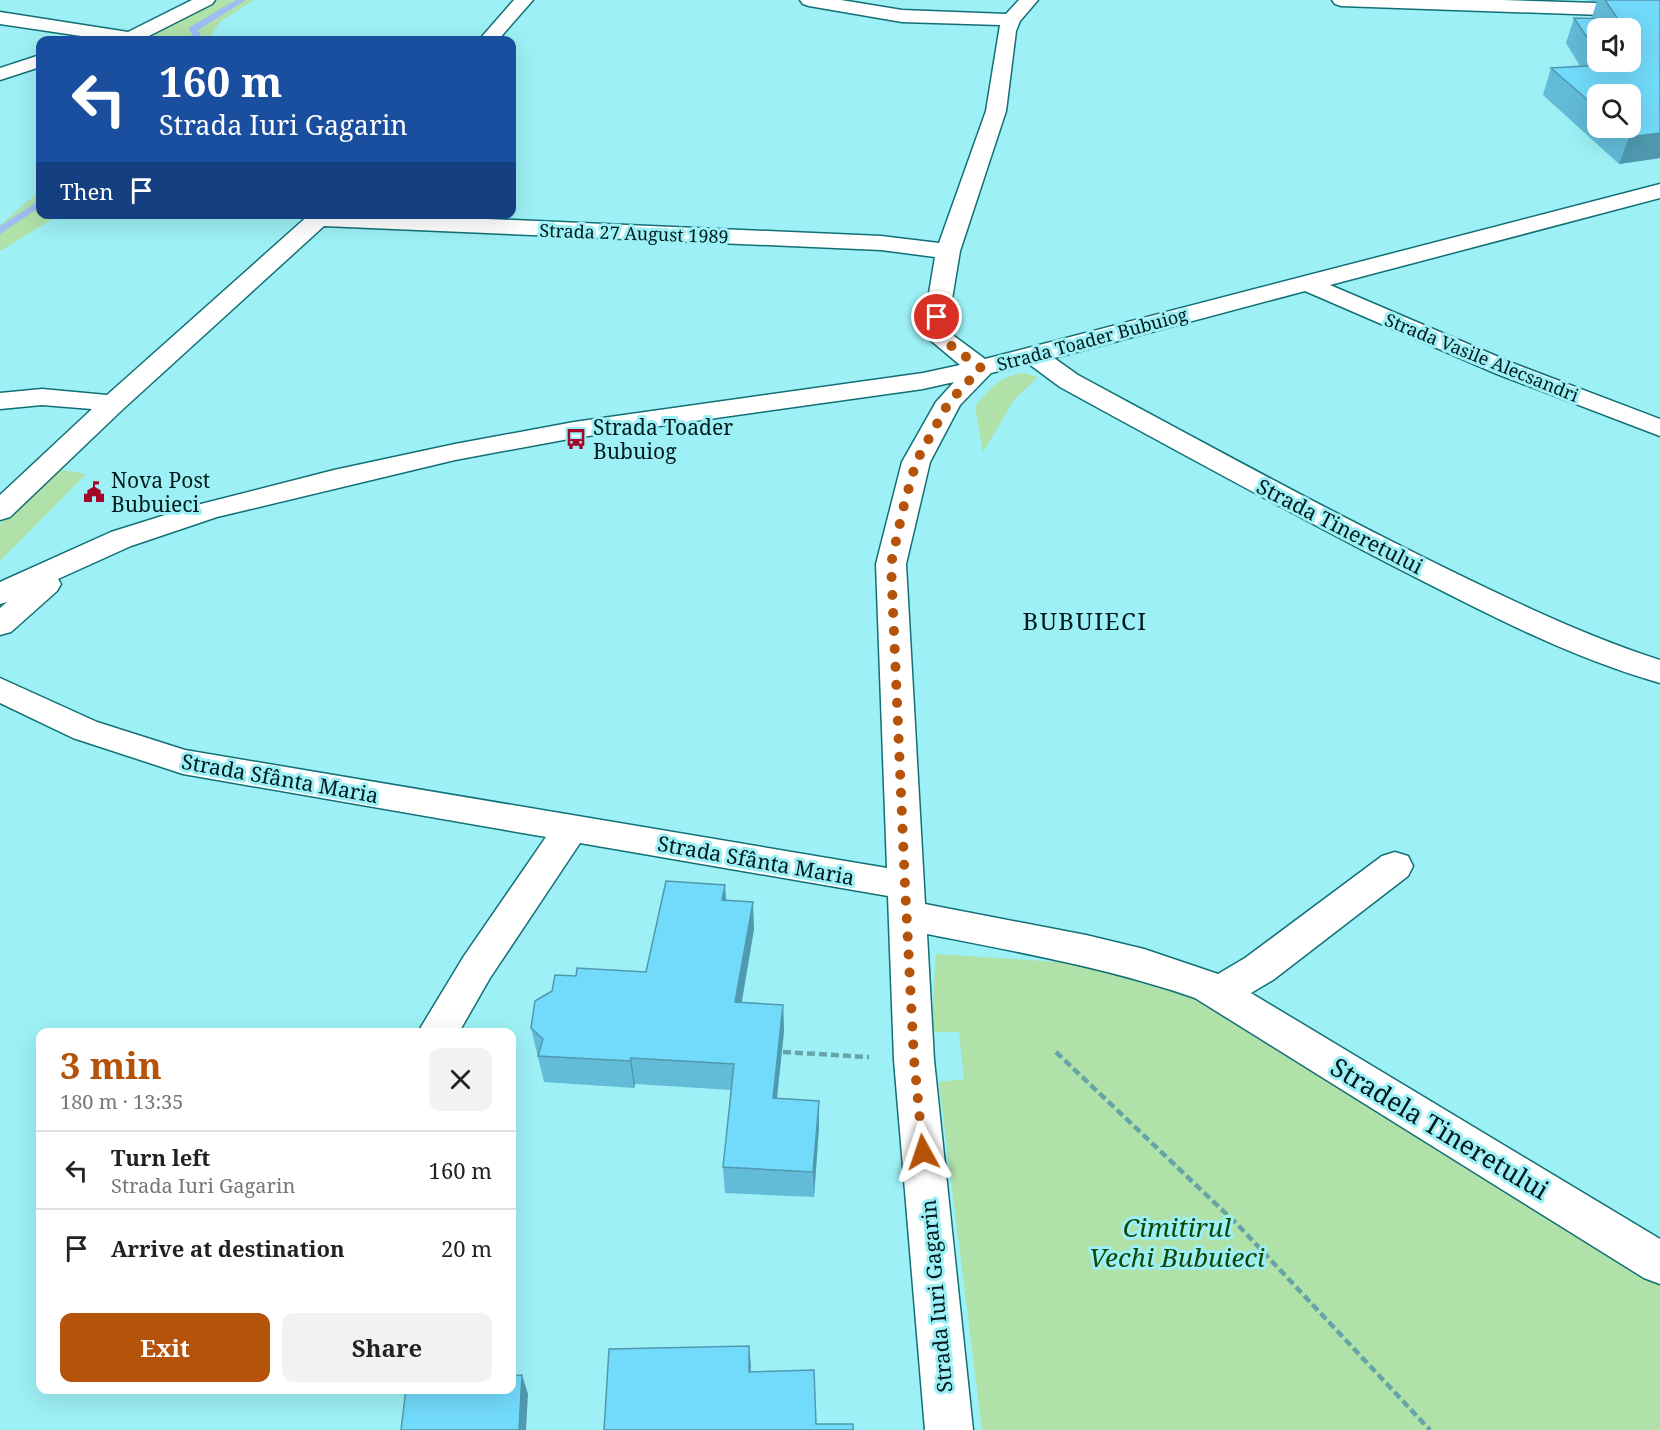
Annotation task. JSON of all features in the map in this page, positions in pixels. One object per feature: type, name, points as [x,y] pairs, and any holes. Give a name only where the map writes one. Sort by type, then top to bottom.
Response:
[{"type":"street","points":[[130,36],[206,0]]},
{"type":"street","points":[[492,36],[524,0]]},
{"type":"street","points":[[809,0],[902,16],[1011,20]]},
{"type":"street","points":[[981,368],[942,339],[937,317],[948,251],[996,111],[1006,31],[1011,20],[1029,0]]},
{"type":"street","points":[[1341,0],[1660,11]]},
{"type":"street","points":[[0,18],[106,36]]},
{"type":"street","points":[[0,74],[36,62]]},
{"type":"street","name":"Strada Toader Bubuiog","points":[[0,594],[121,539],[207,511],[334,479],[455,452],[606,425],[923,381],[1034,355],[1660,191]]},
{"type":"street","name":"Strada 27 August 1989","points":[[0,511],[113,404],[319,219]]},
{"type":"street","name":"Strada 27 August 1989","points":[[364,219],[881,243],[948,251]]},
{"type":"street","name":"Strada Vasile Alecsandri","points":[[1306,283],[1506,369],[1660,428]]},
{"type":"street","name":"Strada Tineretului","points":[[1034,355],[1069,381],[1310,512],[1473,594],[1594,650],[1660,672]]},
{"type":"street","name":"Strada Iuri Gagarin","points":[[949,1430],[914,1059],[891,564],[916,462],[949,402],[981,368]]},
{"type":"street","points":[[0,401],[40,397],[113,404]]},
{"type":"street","points":[[0,625],[66,563]]},
{"type":"street","name":"Strada Sfânta Maria","points":[[0,688],[84,730],[183,762],[571,828],[906,900]]},
{"type":"street","points":[[440,1028],[477,967],[571,828]]},
{"type":"street","points":[[1219,993],[1259,969],[1395,866]]},
{"type":"street","name":"Stradela Tineretului","points":[[906,900],[1144,964],[1219,993],[1660,1263]]},
{"type":"path","points":[[783,1052],[914,1059]]},
{"type":"path","points":[[1056,1052],[1236,1224],[1430,1430]]},
{"type":"green space","points":[[218,0],[254,0],[221,21],[211,36],[149,36]]},
{"type":"green space","points":[[36,194],[36,219],[52,219],[0,251],[0,225]]},
{"type":"green space","points":[[1023,373],[1038,377],[1014,400],[983,452],[975,407],[1001,380]]},
{"type":"green space","points":[[55,469],[86,474],[0,561],[0,524]]},
{"type":"green space","name":"Cimitirul Vechi Bubuieci","points":[[936,954],[1089,964],[1191,993],[1660,1280],[1660,1430],[982,1430],[939,1082],[964,1079],[959,1032],[931,1032]]},
{"type":"building","points":[[1605,0],[1660,0],[1660,133],[1641,135],[1641,84],[1587,84],[1587,99],[1551,68],[1587,66],[1587,72],[1641,72],[1641,18],[1617,18]]},
{"type":"building","points":[[1574,18],[1587,18],[1587,38]]},
{"type":"building","points":[[666,881],[725,885],[722,900],[753,902],[735,1002],[783,1005],[773,1098],[819,1101],[813,1172],[723,1167],[734,1064],[538,1056],[543,1039],[531,1028],[535,1001],[552,991],[555,975],[576,976],[577,968],[646,972]]},
{"type":"building","points":[[749,1346],[749,1372],[814,1370],[816,1424],[853,1424],[853,1430],[604,1430],[609,1349]]},
{"type":"building","points":[[522,1375],[519,1430],[401,1430],[405,1394],[516,1394],[516,1376]]},
{"type":"waterway","points":[[197,36],[193,29],[242,0]]},
{"type":"waterway","points":[[0,231],[36,206]]},
{"type":"place","name":"Strada Toader Bubuiog","points":[[576,439]]},
{"type":"place","name":"Nova Post Bubuieci","points":[[94,492]]},
{"type":"district","name":"BUBUIECI","points":[[1085,620]]},
{"type":"route","points":[[923,1152],[914,1059],[891,564],[916,462],[949,402],[981,368],[942,339],[937,317]]}]
